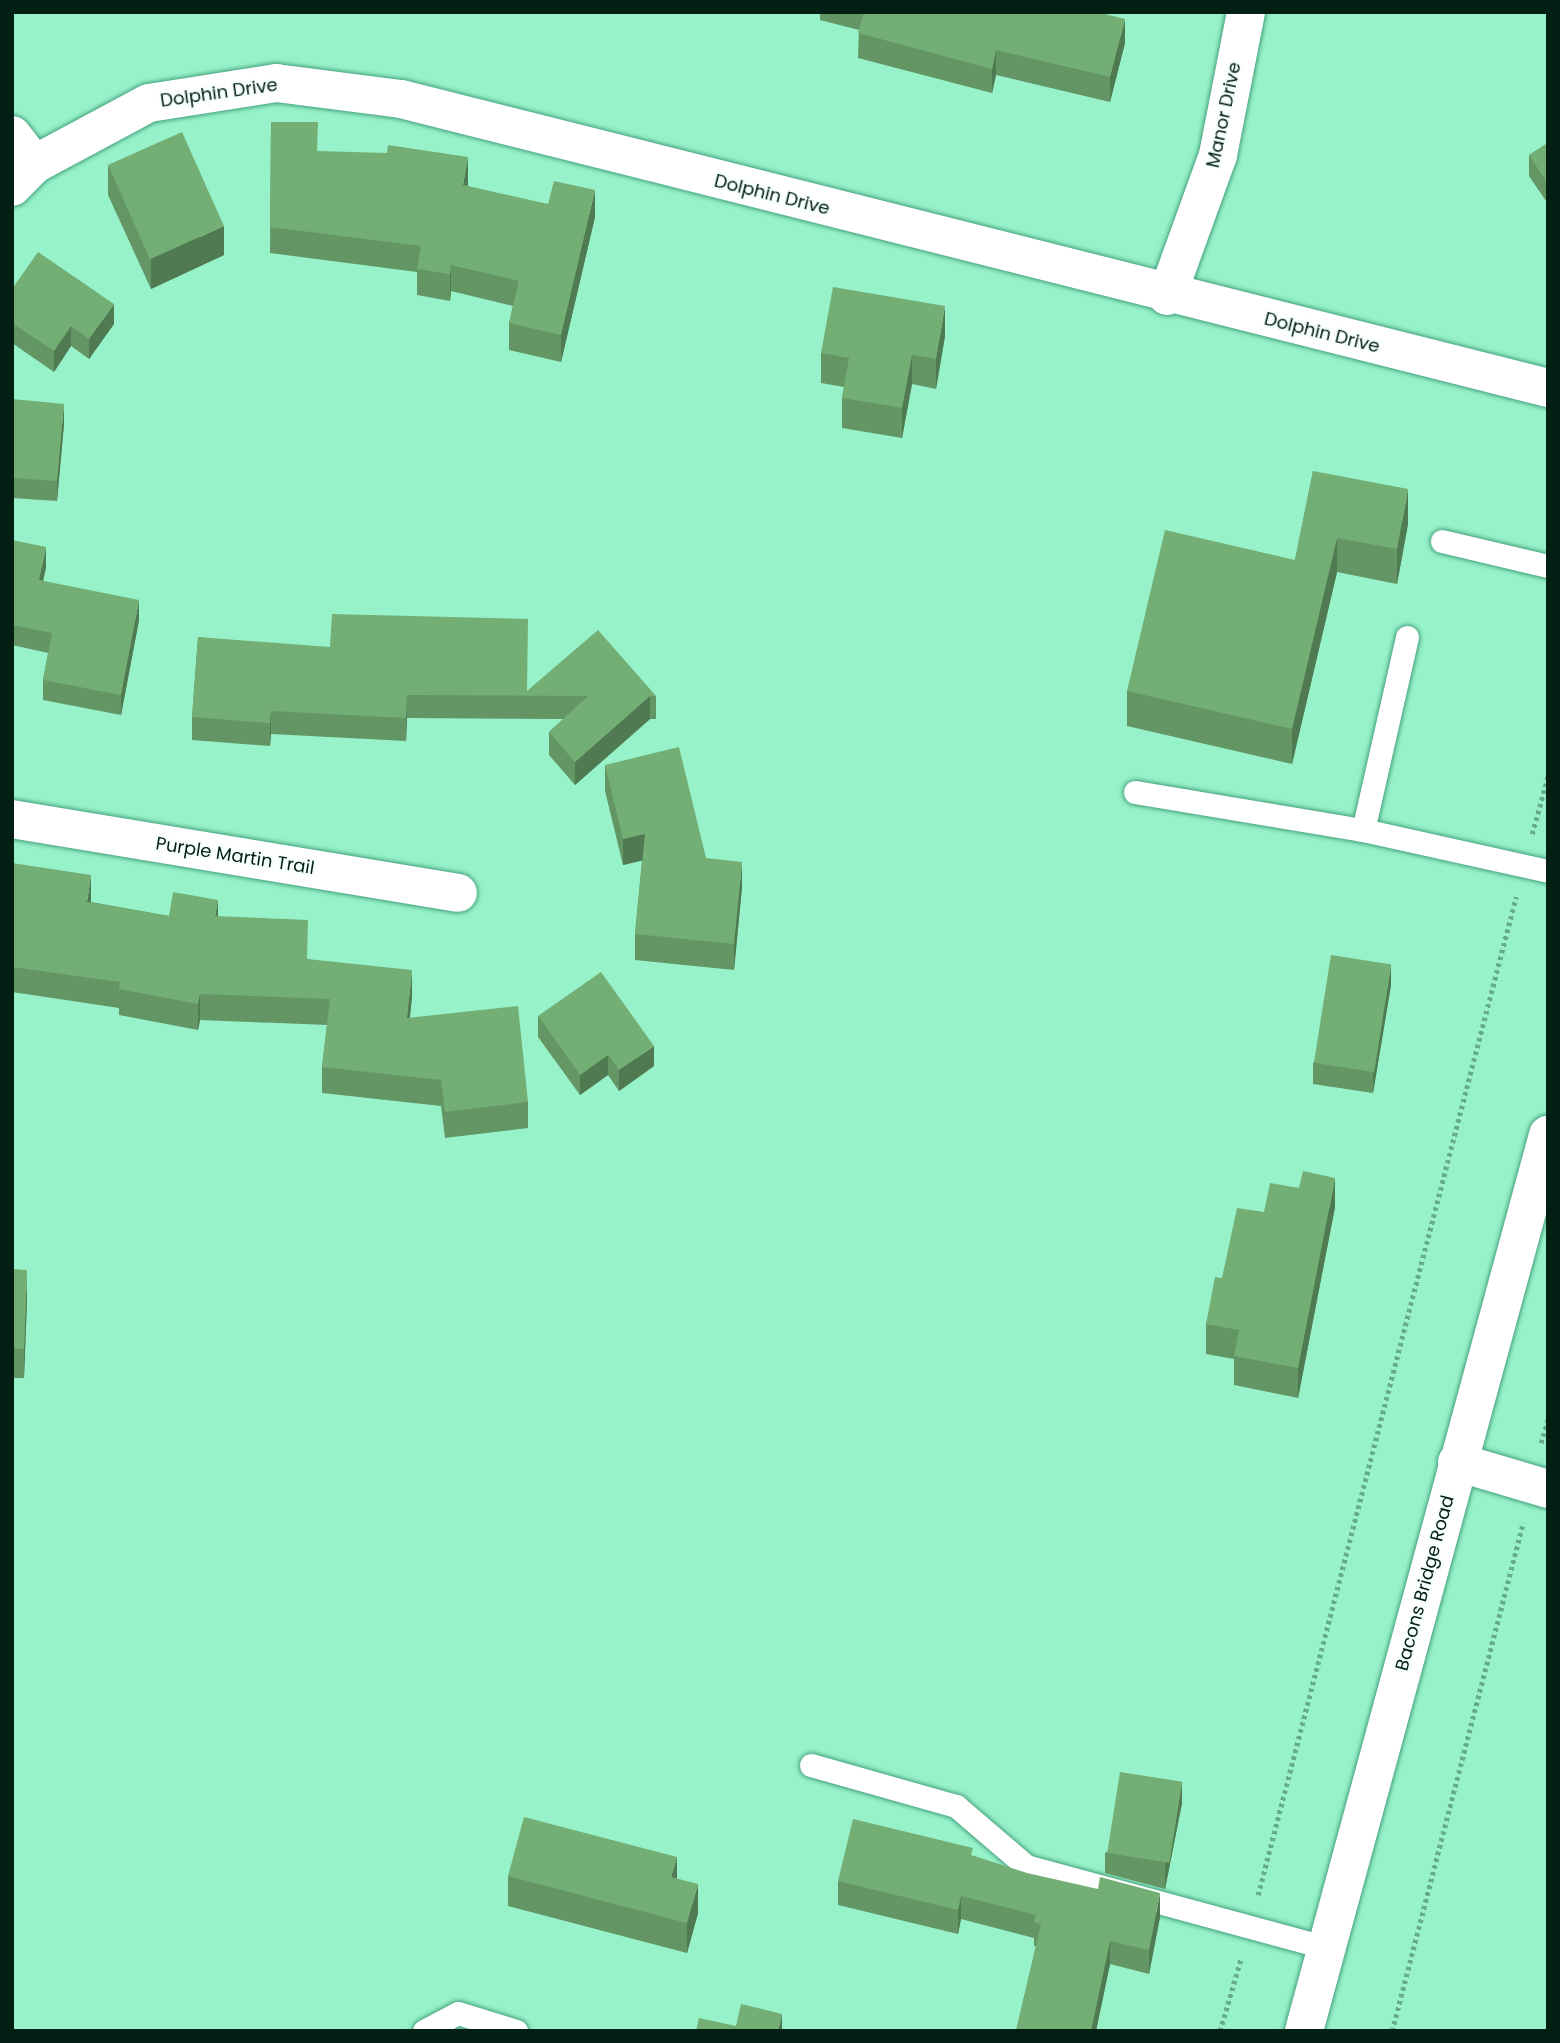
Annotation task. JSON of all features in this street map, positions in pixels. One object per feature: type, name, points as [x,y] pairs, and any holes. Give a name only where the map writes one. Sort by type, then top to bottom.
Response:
[{"type":"street","name":"Manor Drive","points":[[1167,296],[1218,155],[1246,12]]},
{"type":"street","name":"Dolphin Drive","points":[[20,162],[149,103],[276,83],[401,99],[1167,296],[1548,388]]},
{"type":"street","name":"Purple Martin Trail","points":[[12,820],[458,893]]},
{"type":"street","name":"Bacons Bridge Road","points":[[1304,2031],[1548,1135]]},
{"type":"street","points":[[1457,1462],[1548,1489]]},
{"type":"lane","points":[[1442,541],[1548,566]]},
{"type":"lane","points":[[1363,830],[1407,637]]},
{"type":"lane","points":[[1135,792],[1363,830],[1548,871]]},
{"type":"lane","points":[[811,1765],[956,1806],[1026,1866],[1328,1948]]},
{"type":"lane","points":[[424,2031],[458,2013],[516,2031]]},
{"type":"path","points":[[1220,2031],[1250,1927],[1548,776]]},
{"type":"path","points":[[1543,1438],[1548,1418]]},
{"type":"path","points":[[1392,2031],[1520,1537]]},
{"type":"building","points":[[864,12],[1097,12],[1125,19],[1110,77],[996,50],[992,69],[858,33]]},
{"type":"building","points":[[271,122],[318,122],[317,151],[387,153],[388,145],[468,157],[463,185],[548,204],[554,181],[595,190],[561,335],[509,323],[519,281],[451,265],[450,274],[417,269],[421,246],[270,227]]},
{"type":"building","points":[[182,132],[224,226],[150,259],[108,165]]},
{"type":"building","points":[[1548,143],[1548,184],[1529,155]]},
{"type":"building","points":[[38,252],[114,304],[89,339],[71,326],[54,351],[12,323],[12,289]]},
{"type":"building","points":[[833,287],[945,306],[936,359],[912,355],[902,408],[842,398],[849,358],[821,353]]},
{"type":"building","points":[[12,399],[64,404],[57,481],[12,478]]},
{"type":"building","points":[[1313,471],[1408,489],[1397,549],[1337,538],[1292,729],[1127,691],[1165,530],[1295,560]]},
{"type":"building","points":[[12,540],[46,547],[39,580],[139,600],[121,695],[43,680],[52,633],[12,625]]},
{"type":"building","points":[[332,614],[528,619],[527,691],[598,630],[656,696],[650,696],[575,762],[549,732],[588,696],[407,695],[406,718],[271,711],[270,723],[192,717],[198,637],[330,647]]},
{"type":"building","points":[[679,747],[706,858],[742,862],[734,944],[635,934],[645,834],[623,839],[605,765]]},
{"type":"building","points":[[12,863],[91,875],[87,902],[169,916],[173,892],[218,900],[215,916],[308,920],[307,959],[412,970],[407,1018],[518,1006],[528,1102],[445,1112],[441,1080],[322,1067],[330,999],[200,994],[198,1004],[119,989],[120,982],[12,967]]},
{"type":"building","points":[[1331,955],[1391,965],[1374,1072],[1314,1063]]},
{"type":"building","points":[[601,972],[654,1046],[619,1070],[608,1055],[580,1075],[538,1016]]},
{"type":"building","points":[[1303,1171],[1335,1178],[1298,1368],[1234,1356],[1239,1330],[1206,1324],[1215,1277],[1222,1278],[1237,1208],[1264,1212],[1270,1183],[1299,1188]]},
{"type":"building","points":[[12,1269],[27,1270],[24,1349],[12,1348]]},
{"type":"building","points":[[1120,1772],[1182,1782],[1169,1863],[1107,1853]]},
{"type":"building","points":[[524,1817],[677,1857],[671,1877],[698,1884],[687,1923],[508,1876]]},
{"type":"building","points":[[853,1819],[973,1848],[971,1855],[1027,1873],[1098,1889],[1100,1877],[1160,1893],[1149,1950],[1110,1941],[1091,2031],[1016,2031],[1041,1924],[1034,1922],[1036,1915],[961,1896],[958,1910],[838,1881]]},
{"type":"building","points":[[741,2004],[782,2014],[778,2031],[696,2031],[699,2018],[736,2026]]}]
